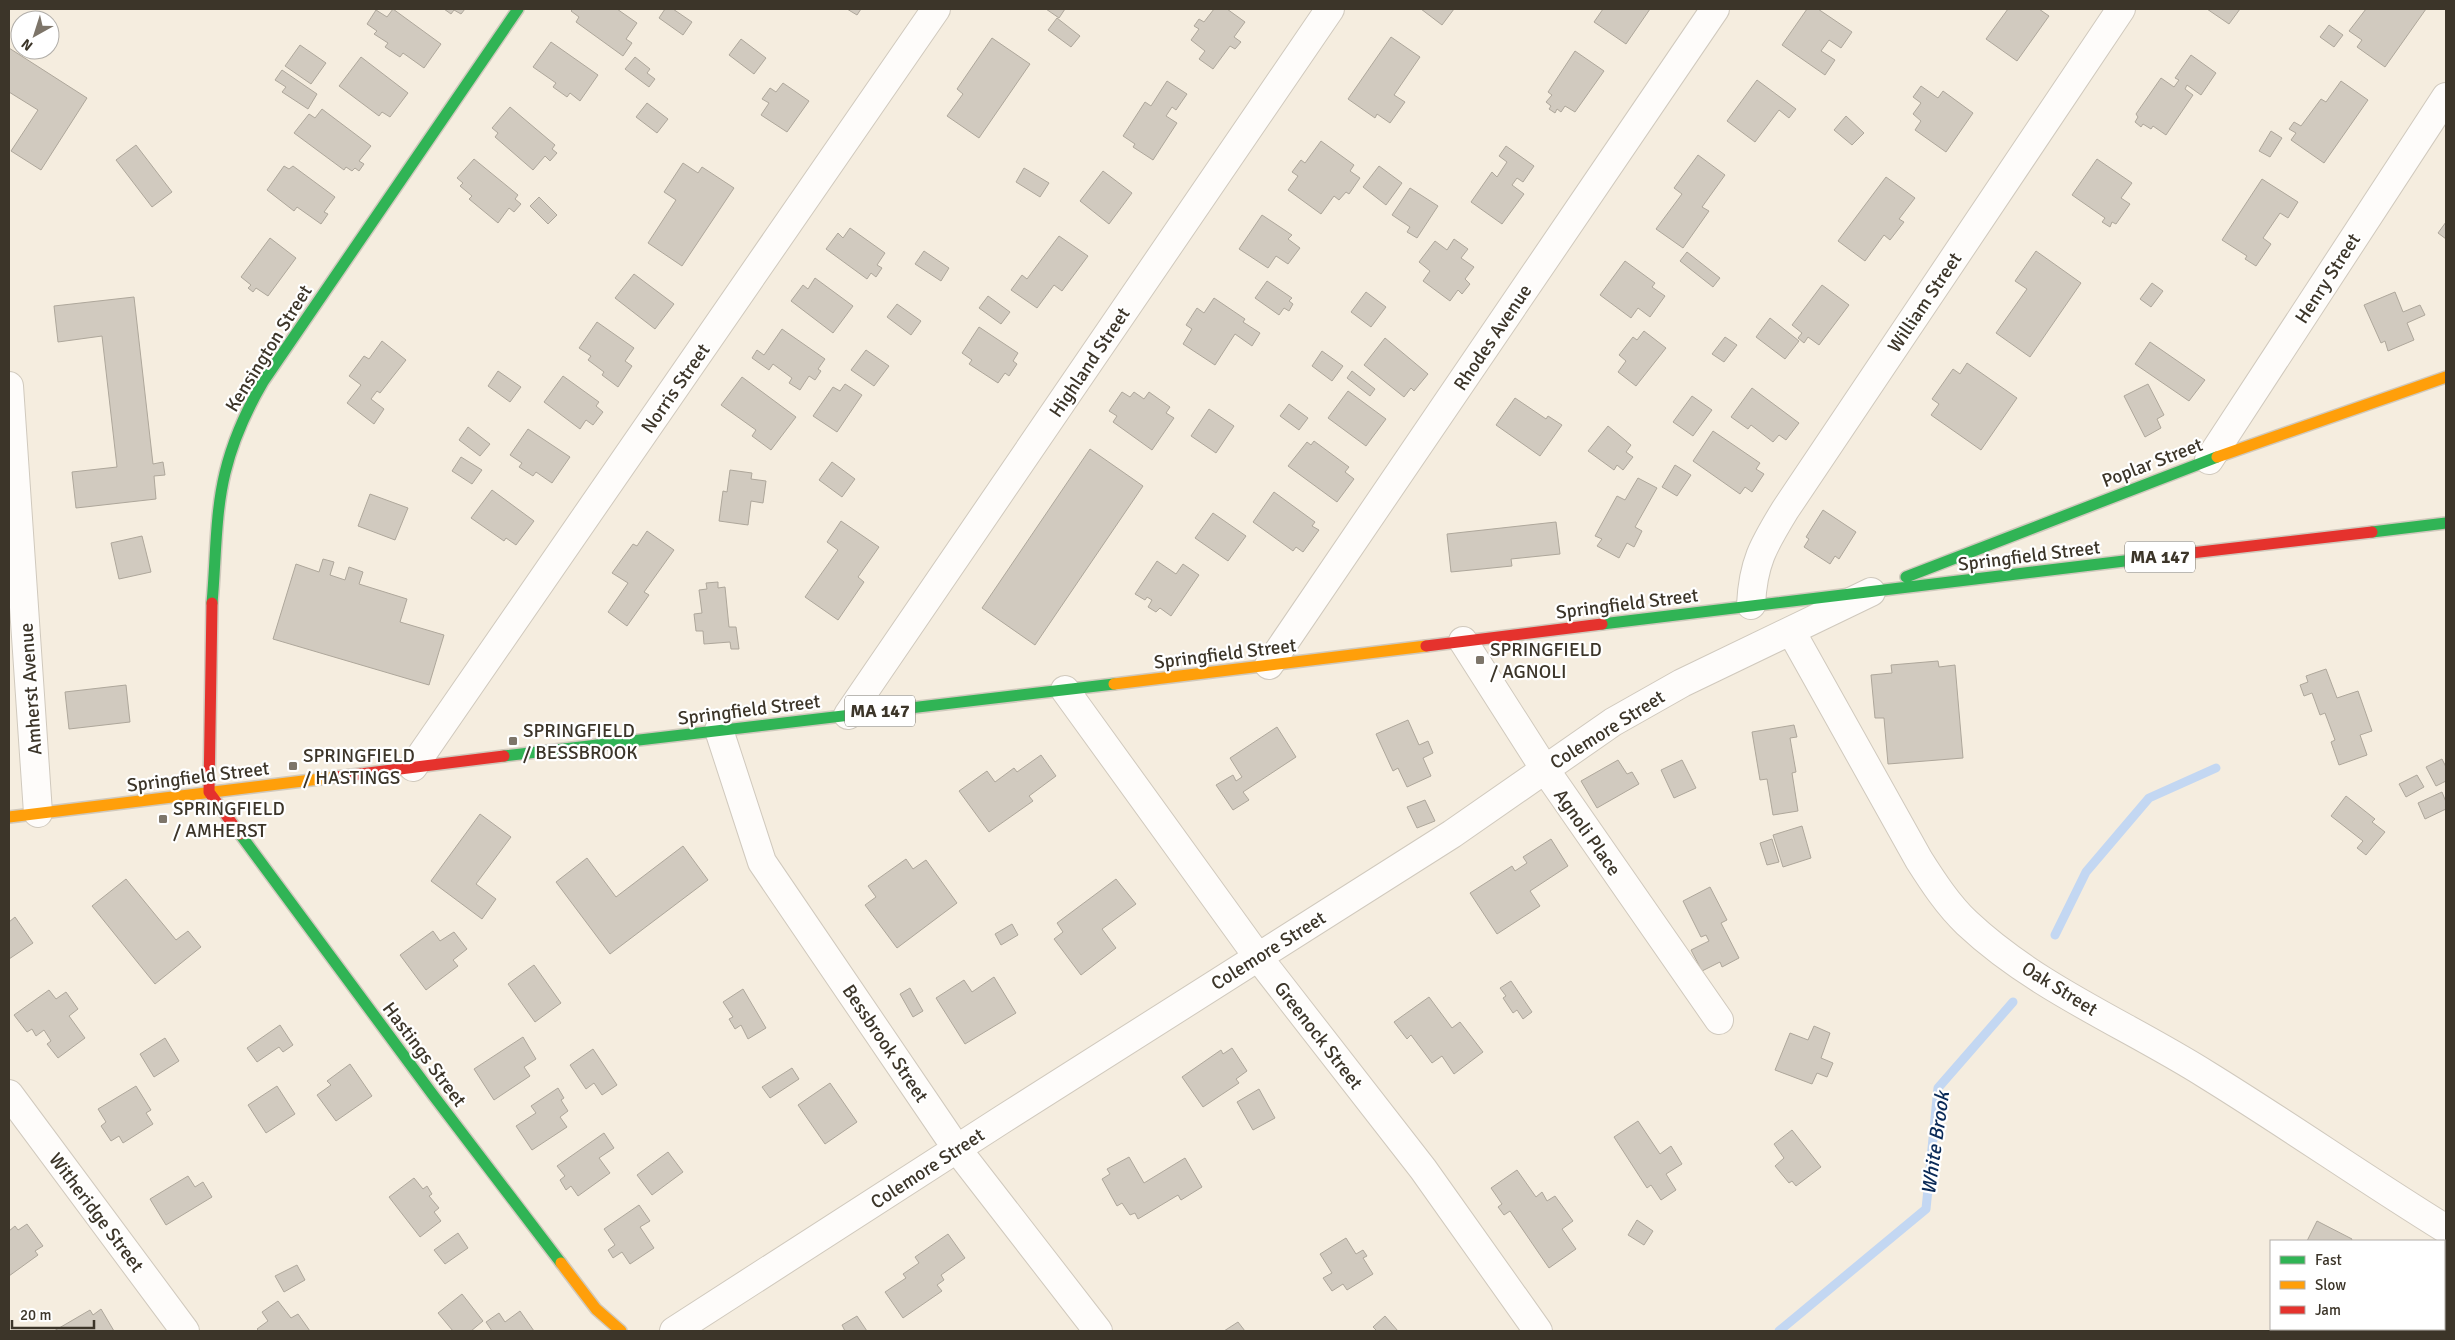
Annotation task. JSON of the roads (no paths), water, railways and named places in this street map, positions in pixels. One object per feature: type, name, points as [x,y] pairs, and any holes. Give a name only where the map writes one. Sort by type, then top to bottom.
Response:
[{"type":"main road","name":"Kensington Street","points":[[209,792],[208,700],[213,564],[223,480],[236,435],[247,409],[267,375],[518,9]]},
{"type":"main road","name":"Poplar Street","points":[[1874,590],[2209,460],[2446,377]]},
{"type":"main road","name":"Springfield Street","points":[[9,817],[1874,590],[2446,523]]},
{"type":"main road","name":"Hastings Street","points":[[209,792],[590,1301],[621,1331]]},
{"type":"street","name":"Norris Street","points":[[413,767],[936,9]]},
{"type":"street","name":"Highland Street","points":[[848,715],[1330,9]]},
{"type":"street","name":"Rhodes Avenue","points":[[1269,665],[1716,9]]},
{"type":"street","name":"William Street","points":[[1751,605],[1752,583],[1756,562],[1778,522],[2121,9]]},
{"type":"street","name":"Henry Street","points":[[2209,460],[2446,97]]},
{"type":"street","name":"Amherst Avenue","points":[[9,386],[38,813]]},
{"type":"street","name":"Colemore Street","points":[[674,1331],[957,1148],[1452,834],[1544,768],[1648,700],[1874,590]]},
{"type":"street","name":"Oak Street","points":[[1791,631],[1919,860],[1936,886],[1966,922],[1998,949],[2046,981],[2208,1075],[2446,1229]]},
{"type":"street","name":"Agnoli Place","points":[[1463,641],[1544,768],[1719,1020]]},
{"type":"street","name":"Greenock Street","points":[[1064,690],[1258,956],[1423,1169],[1538,1331]]},
{"type":"street","name":"Bessbrook Street","points":[[719,730],[762,862],[957,1148],[1098,1331]]},
{"type":"street","name":"Witheridge Street","points":[[9,1094],[185,1331]]},
{"type":"waterway","name":"White Brook","points":[[2055,935],[2086,872],[2149,798],[2216,768]]},
{"type":"waterway","name":"White Brook","points":[[1779,1331],[1926,1209],[1938,1088],[2013,1002]]},
{"type":"place","name":"SPRINGFIELD / AGNOLI","points":[[1480,660]]},
{"type":"place","name":"SPRINGFIELD / BESSBROOK","points":[[513,741]]},
{"type":"place","name":"SPRINGFIELD / HASTINGS","points":[[293,766]]},
{"type":"place","name":"SPRINGFIELD / AMHERST","points":[[163,819]]}]
